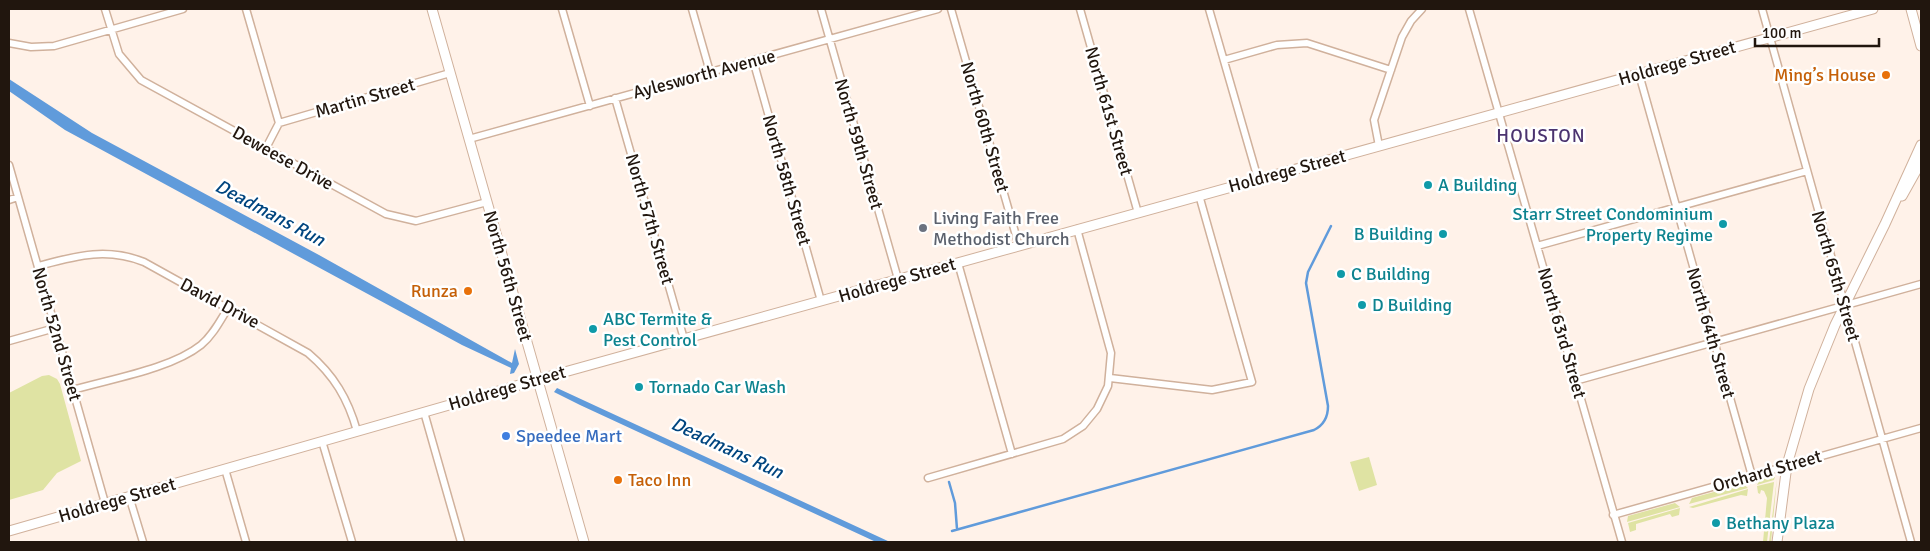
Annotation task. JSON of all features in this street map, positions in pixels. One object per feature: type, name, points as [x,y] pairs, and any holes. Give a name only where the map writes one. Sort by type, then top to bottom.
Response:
[{"type":"main road","name":"North 56th Street","points":[[432,9],[584,542]]},
{"type":"main road","name":"Holdrege Street","points":[[9,531],[537,379],[1873,9]]},
{"type":"main road","points":[[1911,9],[1921,46]]},
{"type":"main road","points":[[1777,542],[1787,465],[1809,389],[1844,306],[1885,224],[1921,145]]},
{"type":"main road","points":[[1885,224],[1921,162]]},
{"type":"street","name":"Deweese Drive","points":[[105,9],[122,58],[141,80],[395,218],[416,221],[428,219],[487,202]]},
{"type":"street","points":[[9,43],[46,47],[183,9]]},
{"type":"street","points":[[246,9],[279,123],[266,148]]},
{"type":"street","points":[[562,9],[590,106]]},
{"type":"street","points":[[692,9],[710,72]]},
{"type":"street","name":"North 59th Street","points":[[821,9],[898,279]]},
{"type":"street","name":"Aylesworth Avenue","points":[[469,139],[938,9]]},
{"type":"street","name":"North 60th Street","points":[[951,9],[1019,246]]},
{"type":"street","name":"North 61st Street","points":[[1080,9],[1138,212]]},
{"type":"street","points":[[1209,9],[1258,179]]},
{"type":"street","points":[[1379,146],[1374,122],[1405,31],[1422,9]]},
{"type":"street","name":"North 63rd Street","points":[[1469,9],[1622,542]]},
{"type":"street","name":"North 65th Street","points":[[1762,9],[1911,542]]},
{"type":"street","points":[[1224,60],[1277,45],[1307,43],[1391,70]]},
{"type":"street","name":"North 58th Street","points":[[753,60],[821,300]]},
{"type":"street","name":"Martin Street","points":[[279,123],[450,73]]},
{"type":"street","name":"North 64th Street","points":[[1639,74],[1752,476]]},
{"type":"street","name":"North 57th Street","points":[[615,98],[684,339]]},
{"type":"street","name":"North 52nd Street","points":[[9,165],[105,503]]},
{"type":"street","points":[[1537,246],[1807,171]]},
{"type":"street","points":[[1110,378],[1212,390],[1252,382],[1199,196]]},
{"type":"street","points":[[9,200],[18,197]]},
{"type":"street","points":[[928,478],[1056,442],[1078,430],[1097,409],[1110,378],[1111,359],[1108,340],[1077,229]]},
{"type":"street","name":"David Drive","points":[[38,266],[85,254],[117,254],[144,262],[293,343],[319,363],[342,391],[358,431]]},
{"type":"street","points":[[958,263],[1012,454]]},
{"type":"street","points":[[1575,381],[1921,284]]},
{"type":"street","points":[[73,390],[186,355],[208,338],[228,308]]},
{"type":"street","points":[[9,341],[55,328]]},
{"type":"street","points":[[424,412],[461,542]]},
{"type":"street","name":"Orchard Street","points":[[1613,514],[1921,428]]},
{"type":"street","points":[[322,441],[352,542]]},
{"type":"street","points":[[225,469],[246,542]]},
{"type":"street","points":[[129,496],[143,542]]},
{"type":"green space","points":[[49,375],[57,379],[60,384],[81,461],[57,473],[43,490],[9,500],[9,393],[42,376]]},
{"type":"green space","points":[[1369,457],[1377,485],[1359,491],[1350,462]]},
{"type":"green space","points":[[1771,476],[1775,477],[1774,480],[1757,485],[1760,479]]},
{"type":"green space","points":[[1777,478],[1771,542],[1769,542]]},
{"type":"green space","points":[[1774,482],[1767,542],[1763,542],[1767,498],[1764,491],[1761,490],[1760,494],[1758,493],[1757,486]]},
{"type":"green space","points":[[1743,484],[1748,488],[1689,504],[1692,498]]},
{"type":"green space","points":[[1748,489],[1747,496],[1741,495],[1693,508],[1689,507]]},
{"type":"green space","points":[[1675,503],[1680,507],[1627,522],[1628,516]]},
{"type":"green space","points":[[1680,508],[1679,515],[1672,517],[1670,514],[1636,524],[1636,530],[1630,532],[1628,523]]},
{"type":"water","points":[[9,79],[92,133],[319,255],[512,363],[515,349],[519,364],[514,373],[510,374],[511,368],[462,345],[65,130],[9,91]]},
{"type":"water","points":[[557,388],[890,542],[876,542],[580,405],[554,392]]},
{"type":"waterway","points":[[952,531],[1314,430],[1320,426],[1326,417],[1328,406],[1306,283],[1308,272],[1331,226]]},
{"type":"waterway","points":[[949,482],[955,503],[957,529]]},
{"type":"place","name":"Ming’s House","points":[[1886,75]]},
{"type":"place","name":"A Building","points":[[1428,185]]},
{"type":"place","name":"Starr Street Condominium Property Regime","points":[[1723,224]]},
{"type":"place","name":"Living Faith Free Methodist Church","points":[[923,228]]},
{"type":"place","name":"B Building","points":[[1443,234]]},
{"type":"place","name":"C Building","points":[[1341,274]]},
{"type":"place","name":"Runza","points":[[468,291]]},
{"type":"place","name":"D Building","points":[[1362,305]]},
{"type":"place","name":"ABC Termite & Pest Control","points":[[593,329]]},
{"type":"place","name":"Tornado Car Wash","points":[[639,387]]},
{"type":"place","name":"Speedee Mart","points":[[506,436]]},
{"type":"place","name":"Taco Inn","points":[[618,480]]},
{"type":"place","name":"Bethany Plaza","points":[[1716,523]]},
{"type":"district","name":"HOUSTON","points":[[1541,136]]},
{"type":"water label","name":"Deadmans Run","points":[[270,213]]},
{"type":"water label","name":"Deadmans Run","points":[[727,448]]}]
